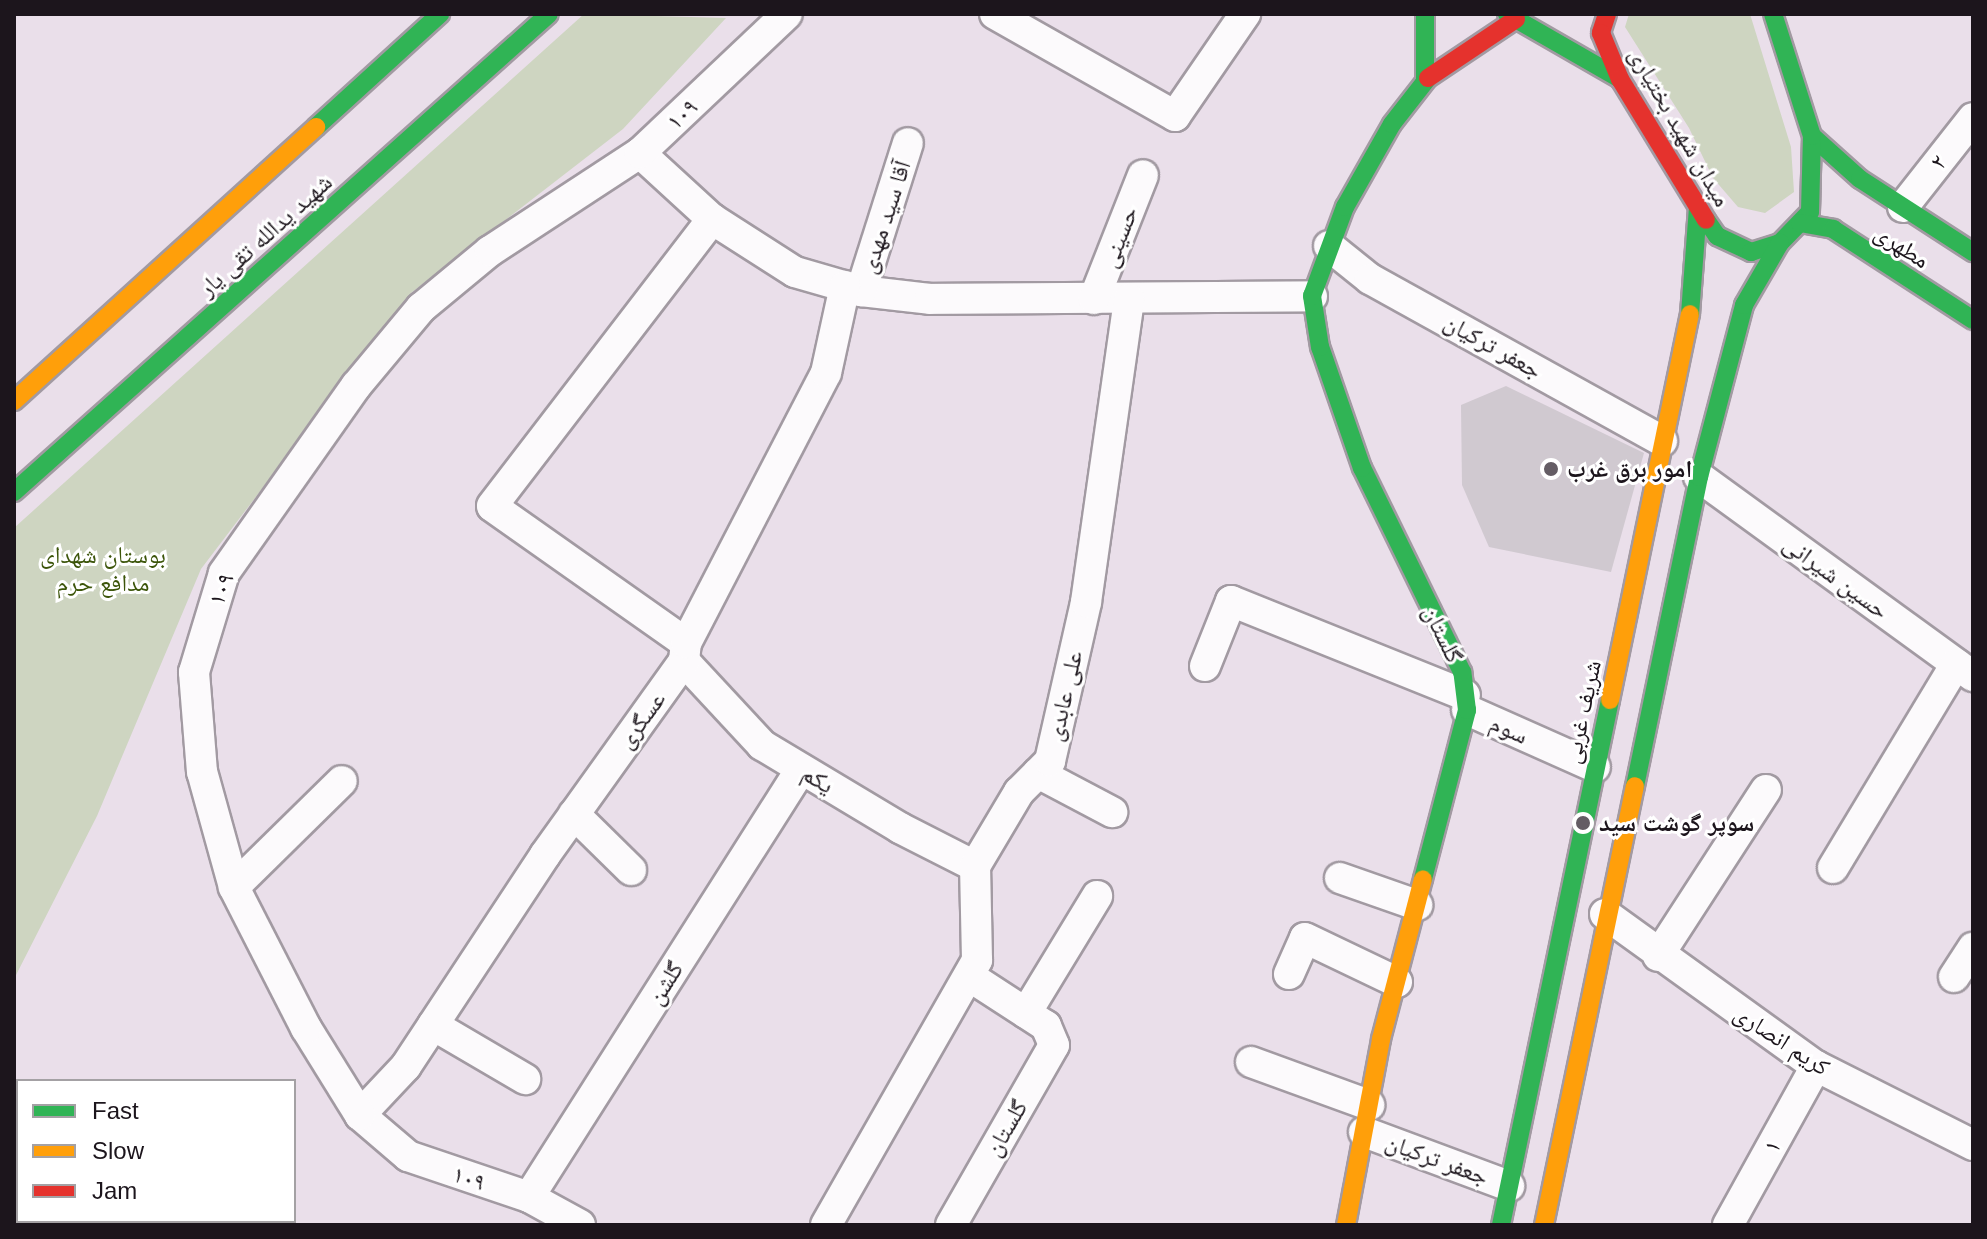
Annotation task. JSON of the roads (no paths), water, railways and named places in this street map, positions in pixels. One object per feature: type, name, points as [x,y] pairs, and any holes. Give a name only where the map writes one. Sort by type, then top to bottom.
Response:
[{"type":"main road","name":"شهید یدالله تقی یار","points":[[14,401],[440,14]]},
{"type":"main road","points":[[1425,14],[1425,80]]},
{"type":"main road","name":"میدان شهید بختیاری","points":[[1607,14],[1601,33],[1620,79],[1717,236],[1751,252],[1780,243]]},
{"type":"main road","points":[[1544,1225],[1605,914],[1699,477],[1744,305],[1780,243],[1810,212],[1812,136],[1773,14]]},
{"type":"main road","name":"شهید یدالله تقی یار","points":[[14,492],[547,15]]},
{"type":"main road","points":[[1511,17],[1620,79]]},
{"type":"main road","name":"گلستان","points":[[1346,1225],[1397,982],[1466,702],[1462,672],[1362,468],[1320,347],[1312,296],[1329,246],[1392,124],[1425,80],[1511,17]]},
{"type":"main road","name":"مطهری","points":[[1812,136],[1860,179],[1973,252]]},
{"type":"main road","name":"شریف غربی","points":[[1501,1225],[1695,292],[1698,208]]},
{"type":"main road","name":"مطهری","points":[[1800,223],[1833,229],[1973,320]]},
{"type":"street","name":"۱۰۹","points":[[580,1225],[529,1197],[408,1156],[360,1115],[306,1028],[234,887],[202,772],[194,672],[224,573],[356,386],[421,308],[490,251],[640,153],[787,14]]},
{"type":"street","points":[[995,14],[1175,116],[1245,14]]},
{"type":"street","name":"۲","points":[[1903,207],[1973,118]]},
{"type":"street","name":"آقا سید مهدی","points":[[853,288],[908,143]]},
{"type":"street","points":[[640,153],[712,219],[795,272],[853,288],[930,299],[1312,296]]},
{"type":"street","name":"حسینی","points":[[1094,299],[1143,175]]},
{"type":"street","name":"یکم","points":[[712,219],[492,506],[685,652],[762,745],[975,866]]},
{"type":"street","name":"جعفر ترکیان","points":[[1329,246],[1370,279],[1662,441]]},
{"type":"street","name":"عسگری","points":[[360,1115],[406,1066],[685,652],[826,373],[853,288]]},
{"type":"street","name":"علی عابدی","points":[[975,866],[1019,792],[1050,761],[1086,602],[1129,299]]},
{"type":"street","name":"حسین شیرانی","points":[[1699,477],[1964,670]]},
{"type":"street","name":"سوم","points":[[1205,666],[1231,601],[1466,702],[1595,767]]},
{"type":"street","points":[[1833,868],[1964,670]]},
{"type":"street","name":"گلشن","points":[[529,1197],[801,769]]},
{"type":"street","points":[[1038,773],[1112,812]]},
{"type":"street","points":[[234,887],[342,781]]},
{"type":"street","points":[[1658,956],[1766,790]]},
{"type":"street","points":[[574,814],[631,870]]},
{"type":"street","points":[[826,1225],[977,960],[975,866]]},
{"type":"street","points":[[1340,878],[1417,905]]},
{"type":"street","points":[[1026,1013],[1097,896]]},
{"type":"street","name":"کریم انصاری","points":[[1605,914],[1658,956],[1816,1066],[1973,1145]]},
{"type":"street","points":[[1289,974],[1305,938],[1397,982]]},
{"type":"street","points":[[1954,977],[1973,948]]},
{"type":"street","name":"گلستان","points":[[951,1225],[1054,1045],[1046,1026],[969,976]]},
{"type":"street","points":[[433,1025],[525,1079]]},
{"type":"street","name":"جعفر ترکیان","points":[[1251,1062],[1509,1186]]},
{"type":"street","name":"۱","points":[[1728,1225],[1816,1066]]},
{"type":"place","name":"امور برق غرب","points":[[1551,469]]},
{"type":"place","name":"سوپر گوشت سید","points":[[1583,823]]},
{"type":"park label","name":"بوستان شهدای مدافع حرم","points":[[103,569]]}]
